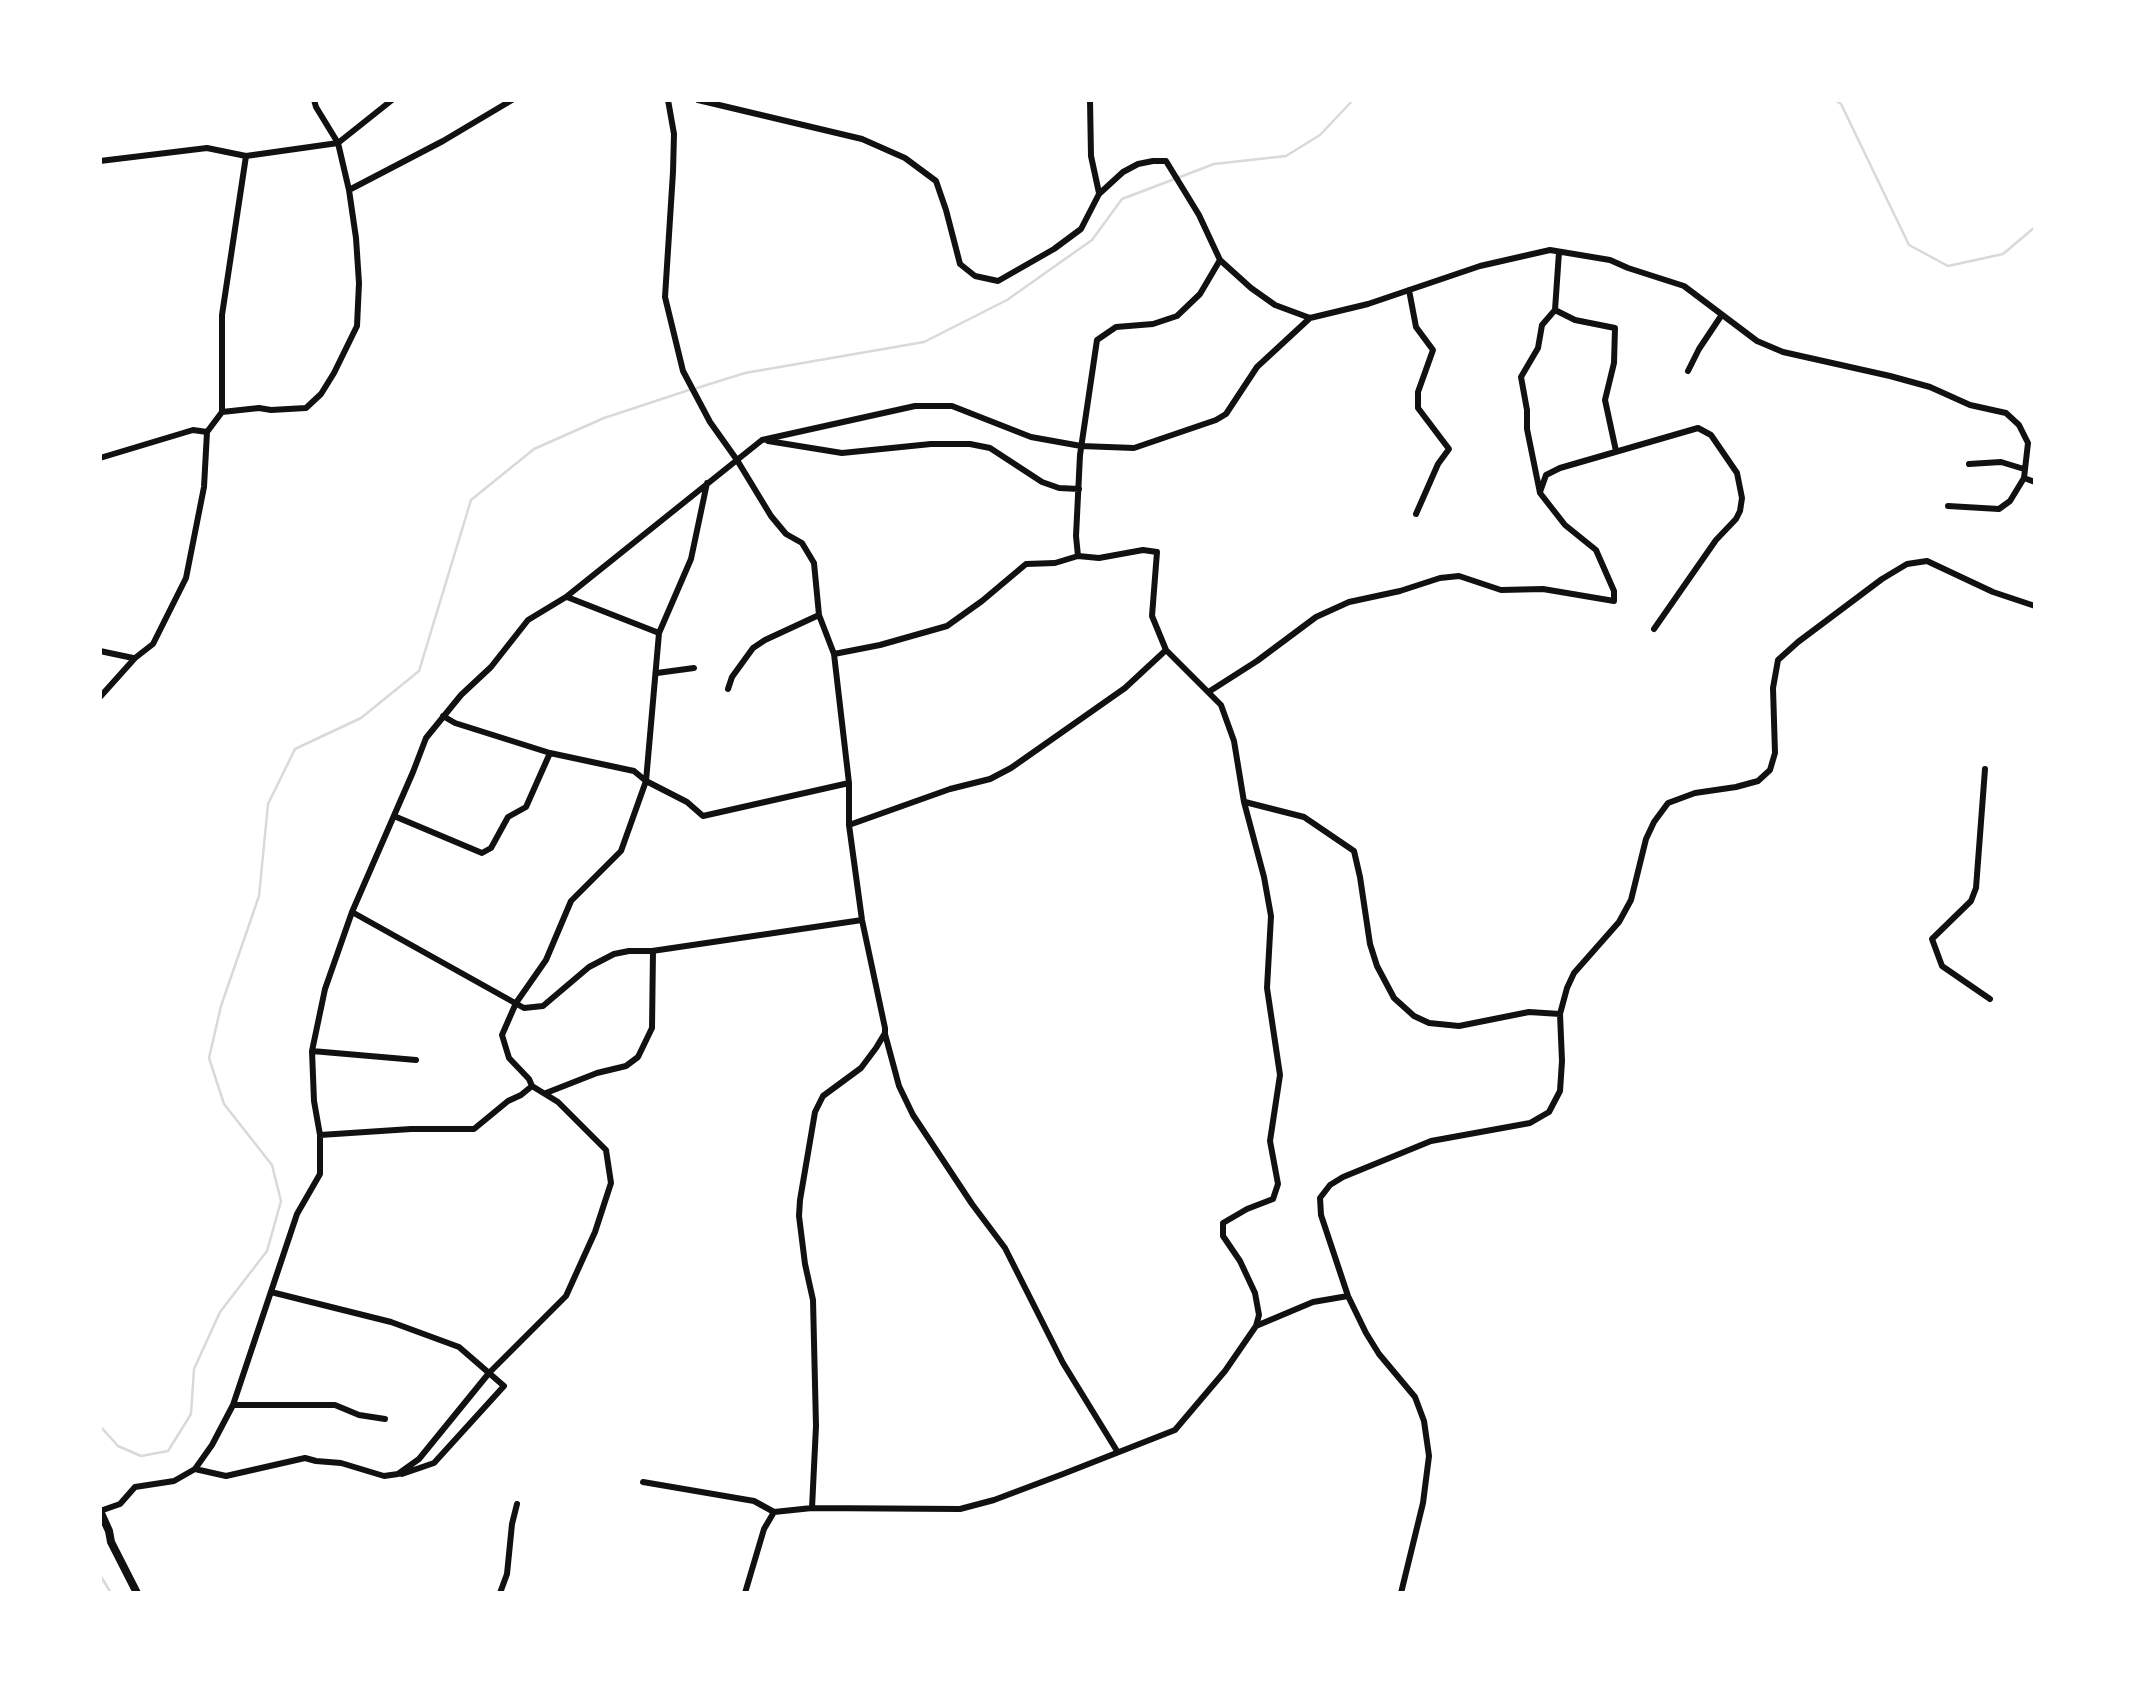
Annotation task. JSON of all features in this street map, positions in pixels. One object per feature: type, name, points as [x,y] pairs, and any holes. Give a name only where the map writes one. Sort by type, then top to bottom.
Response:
[{"type":"street","points":[[222,412],[306,408],[321,394],[357,326],[358,268],[349,190],[338,143],[314,100]]},
{"type":"street","points":[[100,161],[207,148],[246,156],[338,143],[392,100]]},
{"type":"street","points":[[349,190],[512,100]]},
{"type":"street","points":[[668,100],[674,134],[664,297],[683,371],[710,422],[771,516],[786,534],[802,543],[814,563],[819,615],[834,654],[849,783],[848,824],[862,920],[899,1086],[913,1115],[1005,1248],[1063,1364],[1117,1451]]},
{"type":"street","points":[[698,100],[862,139],[905,158],[936,181],[960,264],[974,276],[998,281],[1081,229],[1100,194],[1124,172],[1138,164],[1166,161],[1220,260],[1275,305],[1310,318]]},
{"type":"street","points":[[1090,100],[1092,156],[1100,194]]},
{"type":"street","points":[[100,697],[134,658],[153,644],[186,578],[204,487],[207,432],[222,412],[222,315],[246,156]]},
{"type":"street","points":[[137,1593],[100,1511],[120,1504],[135,1487],[174,1481],[195,1468],[233,1405],[297,1214],[320,1174],[312,1050],[325,989],[352,912],[426,738],[528,620],[566,597],[762,440],[914,406],[952,406],[1031,438],[1081,446],[1134,448],[1226,414],[1258,366],[1310,318],[1368,304],[1494,262],[1550,250],[1610,260],[1684,286],[1757,342],[1783,352],[1890,376],[1930,387],[1970,405],[2006,413],[2020,425],[2028,443],[2024,478],[2010,501],[1999,508],[1948,506]]},
{"type":"street","points":[[1210,692],[1316,618],[1348,602],[1440,578],[1459,576],[1501,590],[1543,589],[1614,601],[1614,591],[1596,550],[1565,525],[1540,493],[1527,429],[1521,378],[1538,348],[1542,325],[1556,310],[1559,252]]},
{"type":"street","points":[[1078,556],[1081,446],[1097,340],[1116,327],[1154,324],[1177,316],[1200,294],[1220,260]]},
{"type":"street","points":[[1409,290],[1416,327],[1433,350],[1418,392],[1418,408],[1449,448],[1416,514]]},
{"type":"street","points":[[1556,310],[1575,320],[1615,328],[1614,362],[1605,400],[1616,450]]},
{"type":"street","points":[[1688,371],[1721,316]]},
{"type":"street","points":[[1540,493],[1546,474],[1616,450],[1698,428],[1712,435],[1737,473],[1740,510],[1654,629]]},
{"type":"street","points":[[100,458],[193,430],[207,432]]},
{"type":"street","points":[[762,440],[842,453],[970,444],[990,448],[1042,482],[1079,489]]},
{"type":"street","points":[[1969,464],[2001,462],[2024,469]]},
{"type":"street","points":[[2024,478],[2035,482]]},
{"type":"street","points":[[398,1474],[418,1458],[490,1373],[566,1296],[595,1232],[610,1183],[606,1150],[558,1102],[532,1086],[509,1058],[502,1035],[516,1003],[546,960],[571,901],[621,851],[646,780],[659,633],[691,559],[707,483]]},
{"type":"street","points":[[643,1482],[754,1500],[774,1512],[812,1508],[960,1509],[994,1500],[1175,1430],[1215,1383],[1256,1326],[1259,1314],[1255,1293],[1223,1236],[1223,1223],[1273,1199],[1278,1184],[1270,1141],[1280,1075],[1267,988],[1271,916],[1234,741],[1221,705],[1166,650],[1152,616],[1158,552],[1078,556],[1056,563],[1026,564],[947,626],[834,654]]},
{"type":"street","points":[[1401,1593],[1423,1503],[1429,1456],[1424,1421],[1415,1397],[1379,1354],[1348,1296],[1321,1215],[1320,1198],[1343,1177],[1430,1142],[1530,1123],[1549,1112],[1560,1091],[1560,1014],[1574,973],[1619,922],[1631,900],[1646,838],[1654,822],[1668,803],[1695,793],[1758,781],[1770,770],[1775,753],[1773,688],[1778,660],[1907,564],[1927,562],[2035,606]]},
{"type":"street","points":[[566,597],[659,633]]},
{"type":"street","points":[[728,689],[732,677],[754,648],[819,615]]},
{"type":"street","points":[[848,824],[1010,768],[1126,688],[1166,650]]},
{"type":"street","points":[[100,652],[134,658]]},
{"type":"street","points":[[657,673],[694,668]]},
{"type":"street","points":[[444,716],[455,723],[550,752],[634,771],[704,816],[849,783]]},
{"type":"street","points":[[394,816],[482,853],[491,848],[508,817],[526,807],[550,752]]},
{"type":"street","points":[[1985,769],[1976,888],[1971,901],[1932,939],[1942,966],[1990,999]]},
{"type":"street","points":[[1244,802],[1304,817],[1354,851],[1377,966],[1394,998],[1414,1016],[1429,1023],[1458,1026],[1529,1012],[1560,1014]]},
{"type":"street","points":[[352,912],[524,1008],[544,1006],[590,966],[614,954],[862,920]]},
{"type":"street","points":[[545,1094],[626,1066],[638,1057],[652,1028],[653,951]]},
{"type":"street","points":[[812,1508],[816,1426],[814,1300],[805,1264],[800,1200],[815,1112],[823,1096],[861,1068],[885,1032]]},
{"type":"street","points":[[312,1050],[416,1060]]},
{"type":"street","points":[[320,1135],[474,1130],[532,1086]]},
{"type":"street","points":[[195,1468],[226,1476],[305,1458],[340,1462],[384,1476],[398,1474],[434,1464],[504,1386],[459,1347],[418,1331],[271,1292]]},
{"type":"street","points":[[1256,1326],[1314,1302],[1348,1296]]},
{"type":"street","points":[[233,1405],[336,1406],[385,1420]]},
{"type":"street","points":[[500,1593],[508,1574],[516,1504]]},
{"type":"street","points":[[745,1593],[764,1529],[774,1512]]},
{"type":"waterway","points":[[697,388],[745,373],[924,342],[1007,300],[1092,240],[1122,199],[1214,164],[1286,156],[1320,135],[1353,100]]},
{"type":"waterway","points":[[1835,100],[1841,104],[1909,245],[1948,266],[2003,254],[2035,227]]},
{"type":"waterway","points":[[100,1426],[118,1446],[141,1456],[168,1451],[191,1414],[194,1369],[220,1312],[267,1251],[281,1201],[272,1165],[224,1104],[209,1058],[221,1006],[259,896],[268,804],[295,749],[361,718],[419,671],[471,500],[534,449],[604,418],[689,390]]},
{"type":"waterway","points":[[100,1575],[111,1593]]}]
